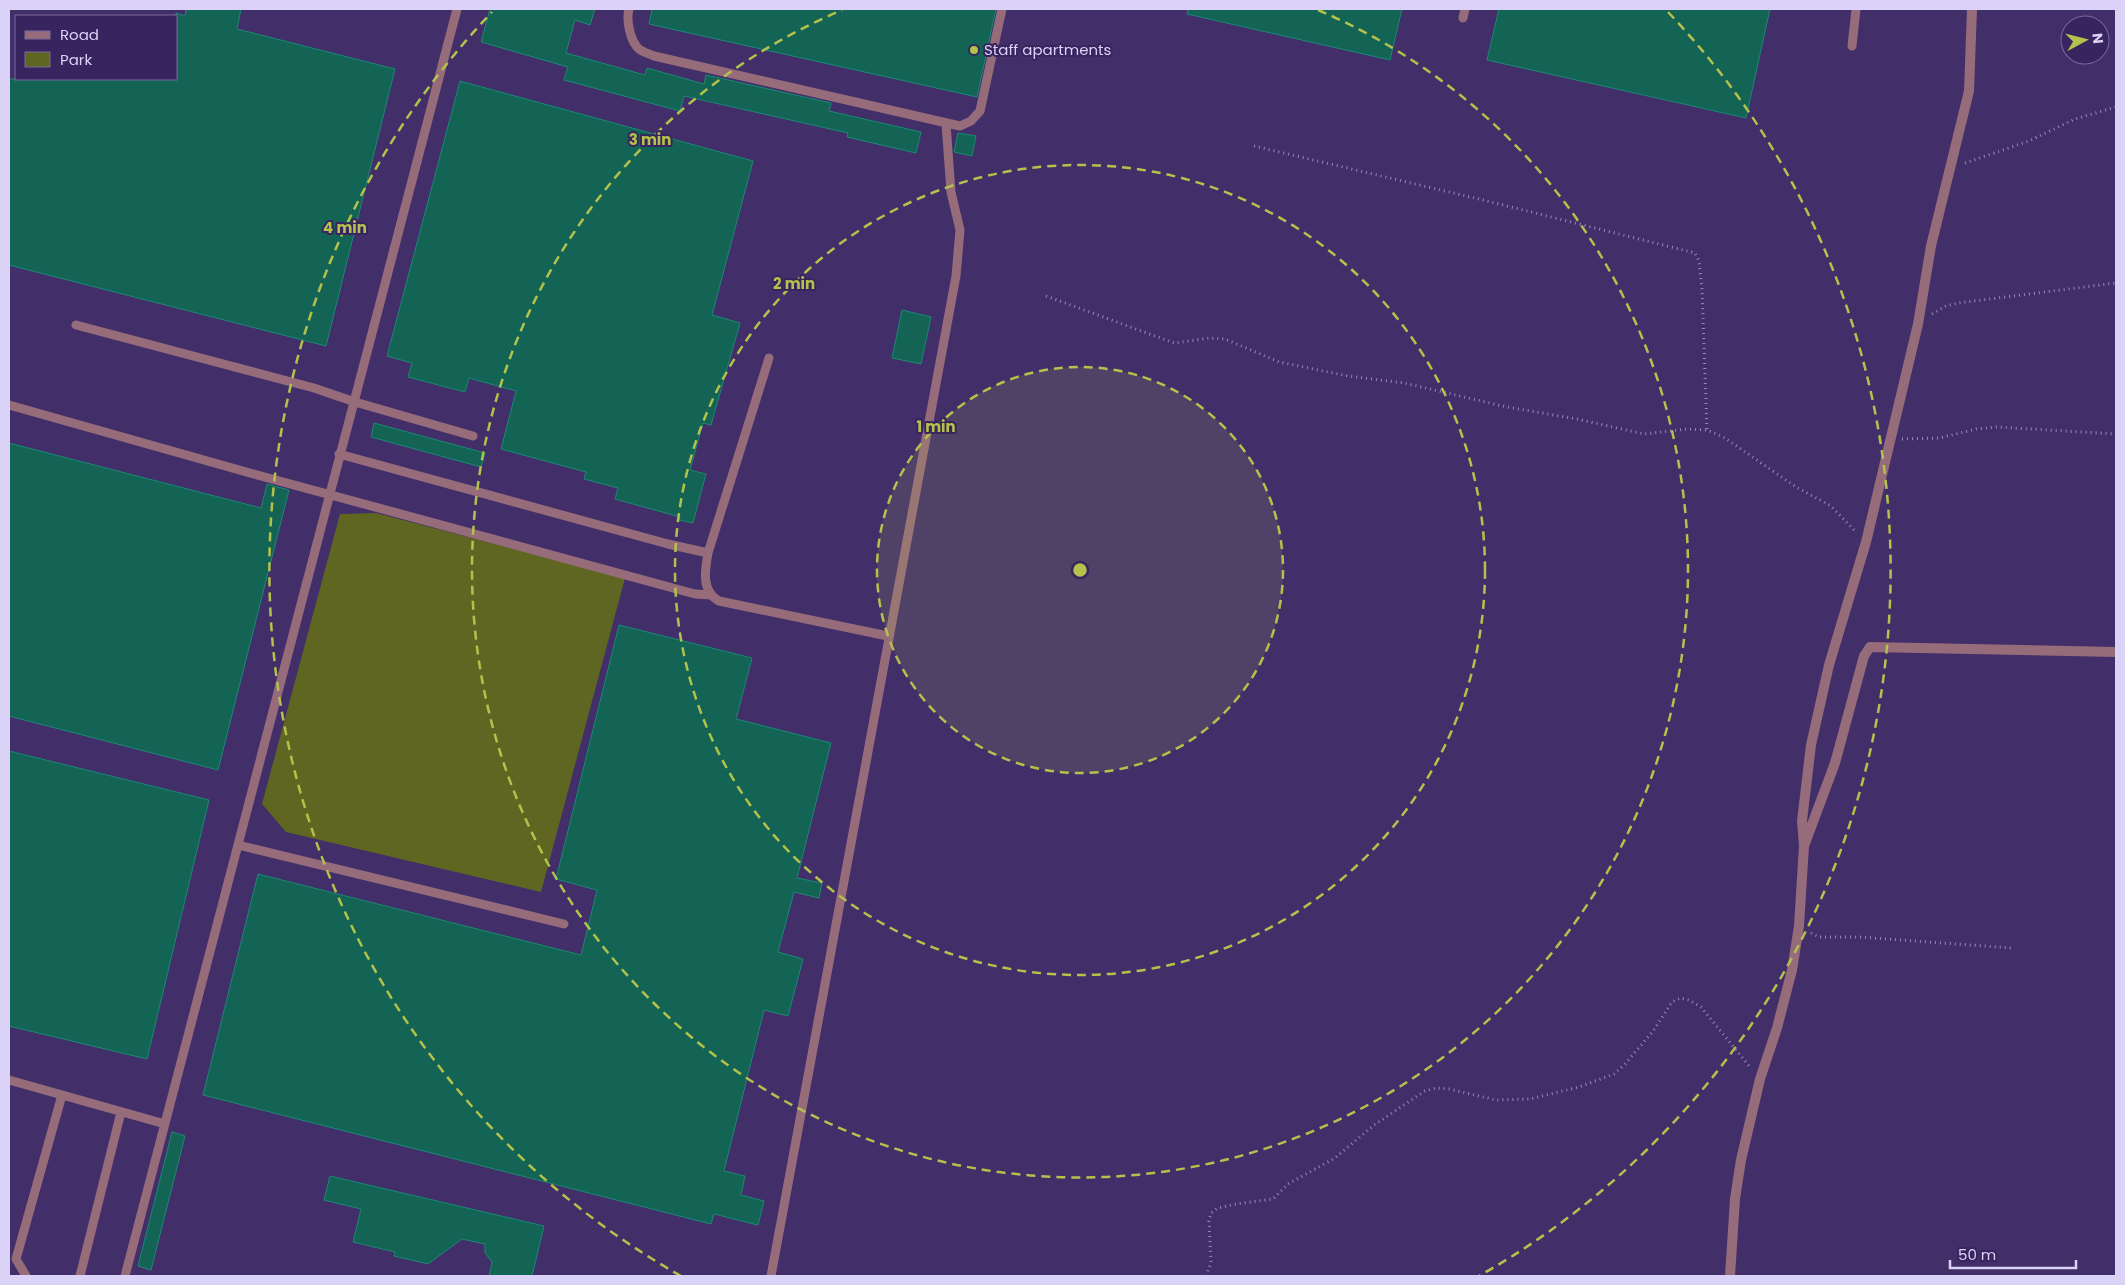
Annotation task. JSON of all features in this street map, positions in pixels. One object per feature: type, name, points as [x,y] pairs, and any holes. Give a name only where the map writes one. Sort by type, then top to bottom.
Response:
[{"type":"street","points":[[1730,1276],[1736,1189],[1741,1160],[1760,1079],[1777,1028],[1792,970],[1799,926],[1804,846],[1802,821],[1811,745],[1829,665],[1866,542],[1892,440],[1918,322],[1931,246],[1948,169],[1969,91],[1972,9]]},
{"type":"street","points":[[1804,846],[1836,763],[1864,656],[1870,647],[2116,652]]},
{"type":"lane","points":[[125,1276],[457,9]]},
{"type":"lane","points":[[628,9],[630,34],[638,49],[654,56],[960,126],[971,120],[980,111],[1002,9]]},
{"type":"lane","points":[[1463,18],[1465,9]]},
{"type":"lane","points":[[1852,46],[1856,9]]},
{"type":"lane","points":[[770,1276],[960,249],[960,230],[951,192],[946,124]]},
{"type":"lane","points":[[76,324],[314,388],[355,402],[473,436]]},
{"type":"lane","points":[[769,358],[708,553],[705,570],[706,584],[711,595],[719,601],[888,636]]},
{"type":"lane","points":[[9,405],[250,474],[695,594],[711,595]]},
{"type":"lane","points":[[339,454],[668,544],[708,553]]},
{"type":"lane","points":[[238,845],[564,924]]},
{"type":"lane","points":[[9,1080],[165,1124]]},
{"type":"lane","points":[[26,1276],[16,1259],[62,1095]]},
{"type":"lane","points":[[80,1276],[121,1112]]},
{"type":"path","points":[[1948,169],[2029,141],[2075,119],[2116,107]]},
{"type":"path","points":[[1254,146],[1465,195],[1695,253],[1699,261],[1702,289],[1707,430]]},
{"type":"path","points":[[1918,322],[1946,306],[1958,303],[2116,283]]},
{"type":"path","points":[[1046,296],[1174,344],[1210,338],[1225,339],[1279,362],[1348,376],[1404,383],[1507,407],[1577,419],[1644,434],[1707,430],[1726,438],[1796,487],[1831,506],[1866,542]]},
{"type":"path","points":[[1892,440],[1940,438],[1976,429],[1997,427],[2116,434]]},
{"type":"path","points":[[1799,926],[1819,937],[1859,937],[2012,948]]},
{"type":"path","points":[[1206,1276],[1211,1263],[1209,1217],[1215,1210],[1236,1204],[1273,1199],[1288,1184],[1335,1158],[1374,1125],[1419,1095],[1436,1088],[1450,1089],[1507,1101],[1553,1094],[1614,1074],[1654,1030],[1672,1002],[1680,998],[1689,1000],[1701,1007],[1760,1079]]},
{"type":"green space","points":[[376,513],[625,578],[541,892],[286,832],[262,804],[340,514]]},
{"type":"building","points":[[186,9],[241,9],[237,29],[395,69],[326,346],[9,265],[9,79],[178,80],[178,15],[176,13],[185,16]]},
{"type":"building","points":[[490,9],[595,9],[590,25],[575,20],[566,53],[645,75],[647,68],[704,84],[706,75],[831,103],[829,111],[921,132],[916,153],[847,137],[848,133],[684,96],[680,111],[564,80],[568,67],[481,42]]},
{"type":"building","points":[[652,9],[996,9],[977,97],[649,24]]},
{"type":"building","points":[[1188,9],[1402,9],[1390,60],[1187,14]]},
{"type":"building","points":[[1499,9],[1770,9],[1746,118],[1487,60]]},
{"type":"building","points":[[460,81],[753,161],[712,315],[740,323],[711,425],[703,423],[690,470],[706,474],[693,523],[679,520],[680,517],[615,499],[618,488],[584,479],[586,472],[501,449],[516,391],[469,378],[465,392],[408,377],[412,363],[387,356]]},
{"type":"building","points":[[958,133],[976,136],[972,156],[954,152]]},
{"type":"building","points":[[902,310],[931,317],[921,364],[892,358]]},
{"type":"building","points":[[374,423],[485,453],[481,467],[371,437]]},
{"type":"building","points":[[9,443],[261,508],[267,484],[289,490],[218,770],[9,716]]},
{"type":"building","points":[[619,625],[752,658],[736,719],[831,743],[797,878],[822,883],[819,898],[794,892],[778,952],[803,959],[788,1016],[764,1010],[724,1171],[745,1176],[741,1195],[764,1201],[758,1225],[714,1214],[711,1224],[203,1095],[258,874],[581,955],[597,890],[556,879]]},
{"type":"building","points":[[9,751],[209,800],[147,1059],[9,1026]]},
{"type":"building","points":[[172,1132],[185,1136],[151,1270],[138,1266]]},
{"type":"building","points":[[330,1176],[544,1226],[532,1276],[489,1276],[492,1262],[485,1253],[485,1244],[462,1239],[428,1264],[394,1256],[395,1252],[353,1242],[361,1209],[324,1200]]},
{"type":"place","name":"Staff apartments","points":[[974,50]]}]
